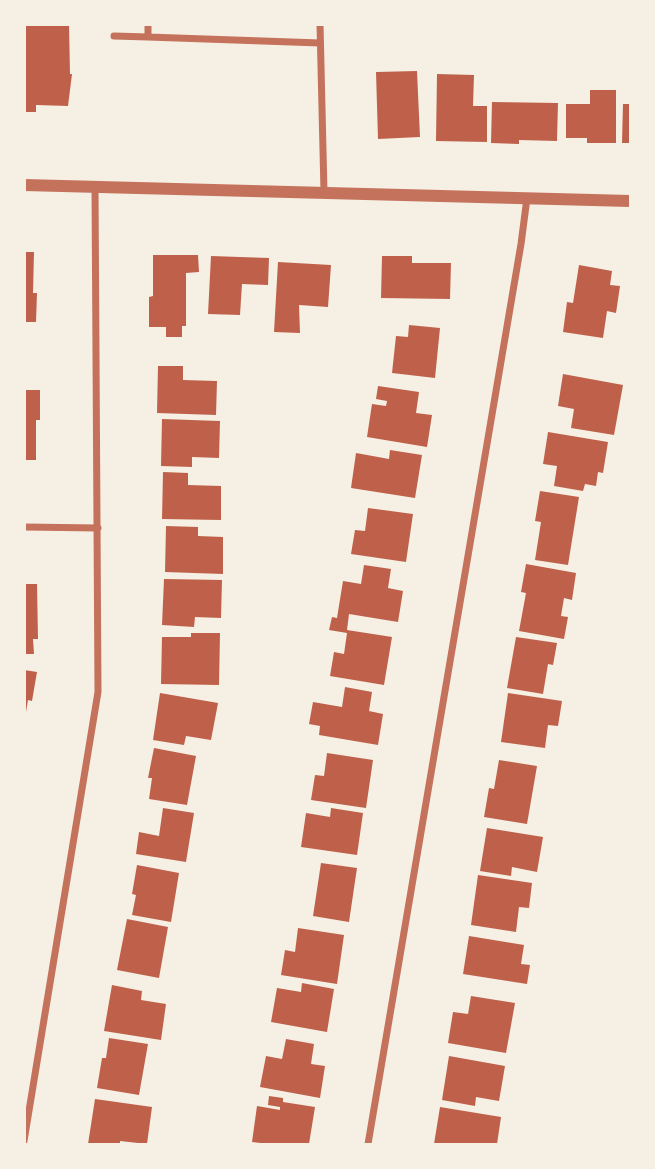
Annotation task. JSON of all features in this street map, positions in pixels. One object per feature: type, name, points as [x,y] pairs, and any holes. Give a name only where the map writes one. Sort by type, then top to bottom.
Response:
[{"type":"street","points":[[148,24],[148,37]]},
{"type":"street","points":[[320,24],[324,192]]},
{"type":"street","points":[[114,36],[320,43]]},
{"type":"street","points":[[24,185],[631,201]]},
{"type":"street","points":[[24,1141],[98,692],[95,187]]},
{"type":"street","points":[[368,1144],[527,198]]},
{"type":"street","points":[[24,527],[99,528]]},
{"type":"building","points":[[24,24],[69,24],[72,74],[68,106],[36,105],[36,112],[24,112]]},
{"type":"building","points":[[417,71],[420,137],[378,139],[376,72]]},
{"type":"building","points":[[437,74],[474,75],[473,106],[487,106],[487,142],[436,141]]},
{"type":"building","points":[[590,90],[616,90],[616,143],[587,143],[587,138],[566,138],[566,104],[590,104]]},
{"type":"building","points":[[492,102],[558,103],[557,141],[519,140],[519,144],[491,143]]},
{"type":"building","points":[[623,104],[630,104],[630,143],[622,143]]},
{"type":"building","points":[[24,252],[34,252],[33,293],[37,293],[36,322],[24,322]]},
{"type":"building","points":[[153,255],[198,255],[199,272],[186,273],[186,326],[182,326],[182,337],[166,337],[166,327],[149,327],[149,297],[153,296]]},
{"type":"building","points":[[211,256],[269,258],[268,285],[242,284],[240,315],[208,314]]},
{"type":"building","points":[[382,256],[412,256],[412,263],[451,263],[450,299],[381,298]]},
{"type":"building","points":[[278,262],[331,265],[328,307],[299,305],[300,333],[274,332]]},
{"type":"building","points":[[579,265],[612,271],[610,285],[620,286],[616,313],[607,311],[603,338],[563,332],[567,302],[573,303]]},
{"type":"building","points":[[409,325],[440,328],[435,378],[392,373],[396,336],[408,337]]},
{"type":"building","points":[[158,366],[183,366],[183,380],[217,381],[216,415],[157,413]]},
{"type":"building","points":[[563,374],[623,385],[614,435],[571,428],[574,409],[558,406]]},
{"type":"building","points":[[378,386],[419,392],[416,413],[432,415],[427,447],[367,437],[372,404],[386,406],[387,401],[376,399]]},
{"type":"building","points":[[24,390],[40,390],[40,420],[36,420],[36,460],[24,460]]},
{"type":"building","points":[[162,419],[220,421],[219,458],[192,457],[192,467],[161,466]]},
{"type":"building","points":[[548,432],[608,442],[603,473],[598,472],[596,486],[585,484],[583,491],[554,486],[557,466],[543,464]]},
{"type":"building","points":[[390,450],[422,455],[415,498],[351,488],[356,453],[389,459]]},
{"type":"building","points":[[163,472],[188,473],[188,485],[221,486],[221,520],[162,519]]},
{"type":"building","points":[[540,491],[579,497],[568,565],[535,560],[541,522],[535,521]]},
{"type":"building","points":[[368,508],[413,514],[406,562],[351,554],[355,530],[365,531]]},
{"type":"building","points":[[166,526],[198,527],[198,536],[223,537],[223,574],[165,572]]},
{"type":"building","points":[[526,564],[576,573],[572,600],[564,598],[561,616],[568,617],[564,639],[519,631],[526,593],[521,592]]},
{"type":"building","points":[[364,565],[391,569],[388,588],[403,591],[398,622],[349,614],[347,630],[392,637],[384,685],[330,676],[334,652],[344,654],[347,633],[329,630],[332,617],[337,618],[343,581],[361,584]]},
{"type":"building","points":[[164,579],[222,580],[221,618],[195,617],[194,627],[162,625]]},
{"type":"building","points":[[24,584],[37,584],[38,639],[33,639],[34,654],[24,654]]},
{"type":"building","points":[[191,633],[220,633],[219,685],[161,684],[162,637],[191,637]]},
{"type":"building","points":[[516,637],[557,643],[553,665],[548,664],[543,694],[507,688]]},
{"type":"building","points":[[24,670],[37,672],[32,701],[28,700],[26,712]]},
{"type":"building","points":[[345,687],[372,692],[369,711],[383,714],[378,745],[319,735],[320,726],[309,724],[313,702],[342,707]]},
{"type":"building","points":[[160,693],[218,703],[211,740],[186,736],[184,745],[153,740]]},
{"type":"building","points":[[508,693],[562,701],[558,726],[548,725],[545,748],[501,742]]},
{"type":"building","points":[[154,748],[196,756],[187,805],[149,799],[152,778],[148,778]]},
{"type":"building","points":[[327,753],[373,760],[366,808],[311,800],[315,775],[324,776]]},
{"type":"building","points":[[499,760],[537,766],[527,824],[484,817],[489,788],[494,789]]},
{"type":"building","points":[[163,808],[194,813],[186,862],[136,854],[139,832],[159,836]]},
{"type":"building","points":[[331,808],[363,813],[357,855],[301,847],[306,813],[330,817]]},
{"type":"building","points":[[487,828],[543,837],[537,872],[512,867],[511,876],[480,871]]},
{"type":"building","points":[[321,863],[357,868],[349,922],[313,916]]},
{"type":"building","points":[[137,865],[179,873],[171,922],[132,915]]},
{"type":"building","points":[[478,875],[532,883],[529,908],[519,907],[516,932],[471,925]]},
{"type":"building","points":[[127,919],[168,927],[159,978],[117,970]]},
{"type":"building","points":[[298,928],[344,935],[337,984],[281,975],[285,950],[295,952]]},
{"type":"building","points":[[469,936],[524,945],[521,964],[530,965],[527,984],[463,974]]},
{"type":"building","points":[[302,983],[334,989],[327,1032],[271,1022],[277,988],[301,992]]},
{"type":"building","points":[[112,985],[142,991],[141,1000],[166,1004],[161,1040],[104,1031]]},
{"type":"building","points":[[471,996],[515,1003],[506,1053],[448,1043],[453,1012],[468,1014]]},
{"type":"building","points":[[109,1038],[148,1044],[139,1095],[97,1088],[102,1058],[106,1058]]},
{"type":"building","points":[[286,1039],[314,1044],[311,1064],[325,1066],[320,1098],[260,1087],[266,1056],[282,1059]]},
{"type":"building","points":[[449,1056],[505,1066],[499,1101],[476,1097],[475,1106],[442,1100]]},
{"type":"building","points":[[269,1096],[283,1098],[283,1102],[315,1107],[309,1144],[252,1142],[257,1106],[280,1110],[280,1107],[268,1105]]},
{"type":"building","points":[[95,1099],[152,1107],[147,1144],[120,1141],[120,1144],[88,1144]]},
{"type":"building","points":[[440,1107],[501,1117],[497,1144],[434,1144]]}]
